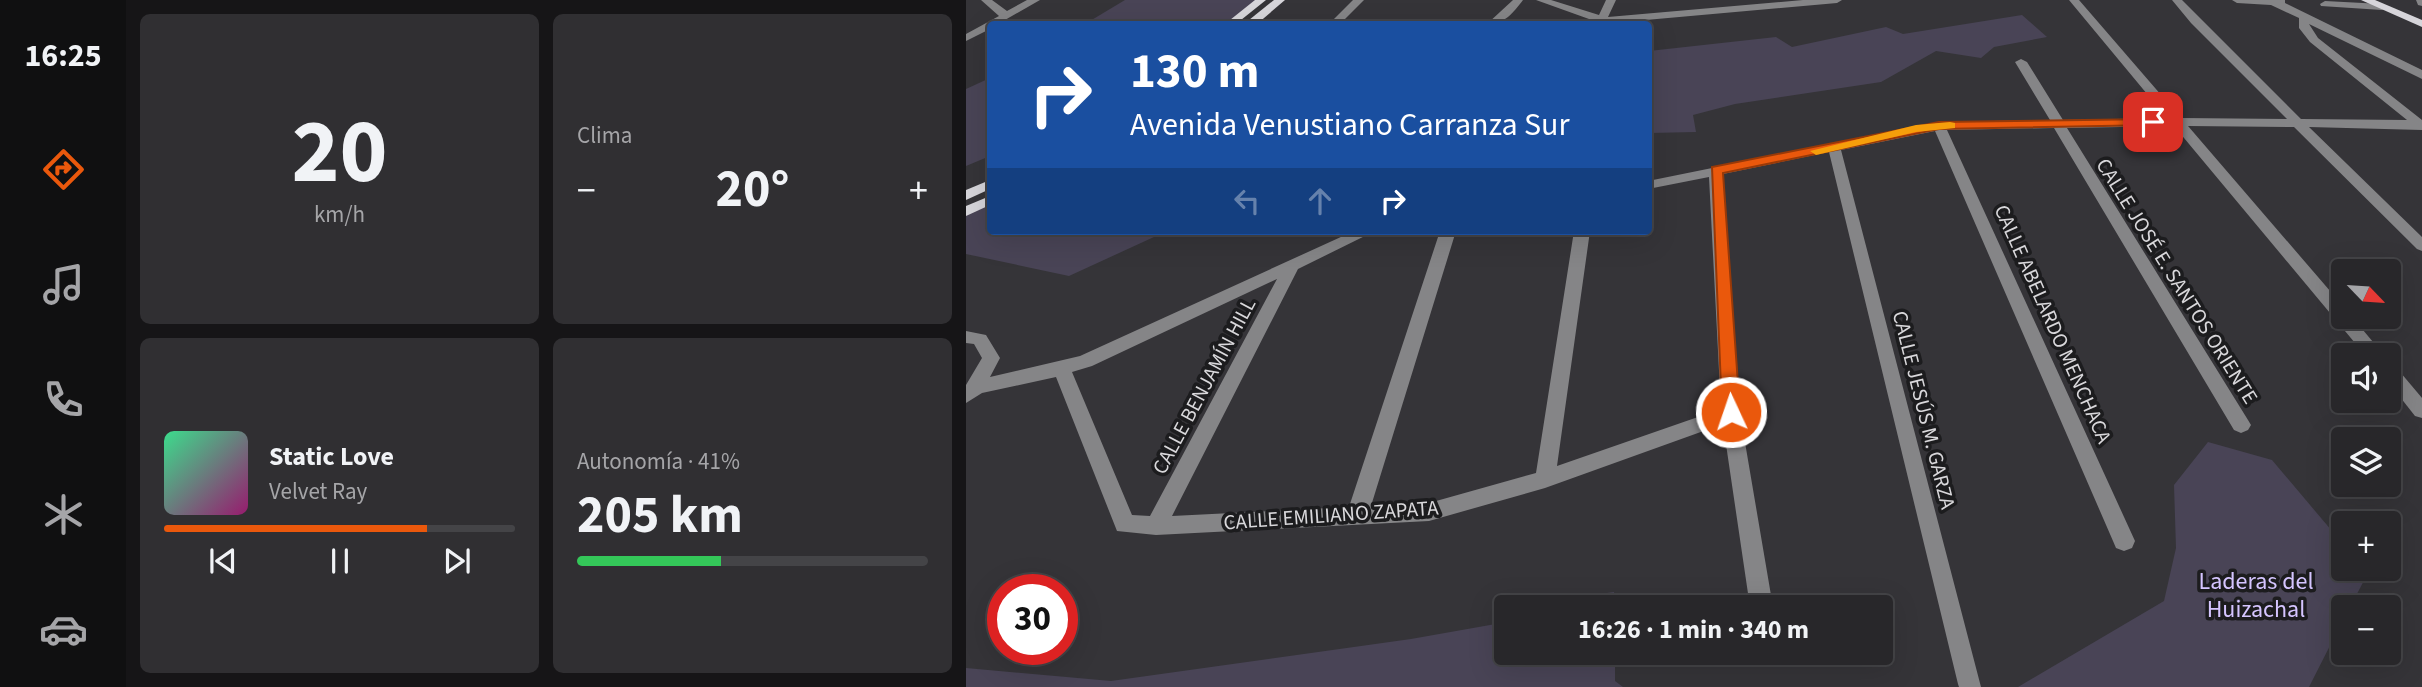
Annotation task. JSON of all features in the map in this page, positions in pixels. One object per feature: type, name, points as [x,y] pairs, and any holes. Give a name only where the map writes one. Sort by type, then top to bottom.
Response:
[{"type":"main road","points":[[1234,21],[1261,0]]},
{"type":"main road","points":[[1254,21],[1280,0]]},
{"type":"main road","points":[[2366,0],[2422,24]]},
{"type":"main road","points":[[966,196],[987,186]]},
{"type":"main road","points":[[966,212],[987,202]]},
{"type":"street","points":[[986,0],[1006,16]]},
{"type":"street","points":[[997,21],[1035,0]]},
{"type":"street","points":[[1337,21],[1359,0]]},
{"type":"street","points":[[1497,21],[1506,15],[1518,0]]},
{"type":"street","points":[[1541,0],[1602,20]]},
{"type":"street","points":[[1602,20],[1611,0]]},
{"type":"street","points":[[1594,21],[1621,21],[1705,6],[1837,0]]},
{"type":"street","points":[[2074,0],[2365,343]]},
{"type":"street","points":[[2177,0],[2422,246]]},
{"type":"street","points":[[2237,0],[2288,2]]},
{"type":"street","points":[[2271,1],[2422,75]]},
{"type":"street","points":[[2325,4],[2382,7]]},
{"type":"street","points":[[2304,18],[2304,28],[2314,40],[2421,125]]},
{"type":"street","points":[[966,38],[987,26]]},
{"type":"street","name":"CALLE JOSÉ E. SANTOS ORIENTE","points":[[2021,62],[2055,123],[2241,425]]},
{"type":"street","points":[[1652,184],[1939,125],[2178,122],[2421,125]]},
{"type":"street","name":"CALLE ABELARDO MENCHACA","points":[[1939,125],[2124,541]]},
{"type":"street","name":"CALLE JESÚS M. GARZA","points":[[1834,147],[1970,684]]},
{"type":"street","points":[[1716,170],[1731,412],[1760,595]]},
{"type":"street","points":[[971,391],[1086,361],[1359,235]]},
{"type":"street","points":[[1357,516],[1447,235]]},
{"type":"street","points":[[1545,479],[1582,235]]},
{"type":"street","name":"CALLE BENJAMÍN HILL","points":[[1156,526],[1291,267]]},
{"type":"street","points":[[966,337],[980,339],[992,358],[971,391]]},
{"type":"street","name":"CALLE EMILIANO ZAPATA","points":[[1062,369],[1125,524],[1156,526],[1429,512],[1545,479],[1731,412]]},
{"type":"street","points":[[2401,386],[2422,411]]},
{"type":"green space","points":[[1125,0],[1262,0],[1234,21],[1090,21]]},
{"type":"green space","points":[[2022,15],[2047,37],[1994,47],[1981,58],[1936,51],[1881,82],[1735,104],[1693,115],[1696,132],[1652,133],[1652,51],[1776,37],[1792,47],[1886,27],[1903,34]]},
{"type":"green space","points":[[987,79],[987,157],[966,166],[966,89]]},
{"type":"green space","points":[[987,202],[987,235],[1158,235],[1069,276],[966,254],[966,212]]},
{"type":"green space","name":"Laderas del Huizachal","points":[[2208,442],[2272,460],[2331,530],[2331,581],[2364,581],[2356,595],[2331,595],[2331,644],[2309,687],[2018,687],[2164,601],[2176,548],[2174,485]]},
{"type":"green space","points":[[1614,592],[1614,595],[1593,595]]},
{"type":"green space","points":[[1494,624],[1494,665],[1615,665],[1615,681],[1623,687],[966,687],[966,668],[1111,681],[1411,639]]},
{"type":"slow traffic","points":[[1816,151],[1916,128],[1950,125]]},
{"type":"route","points":[[1731,412],[1716,170],[1939,125],[2153,122]]}]
